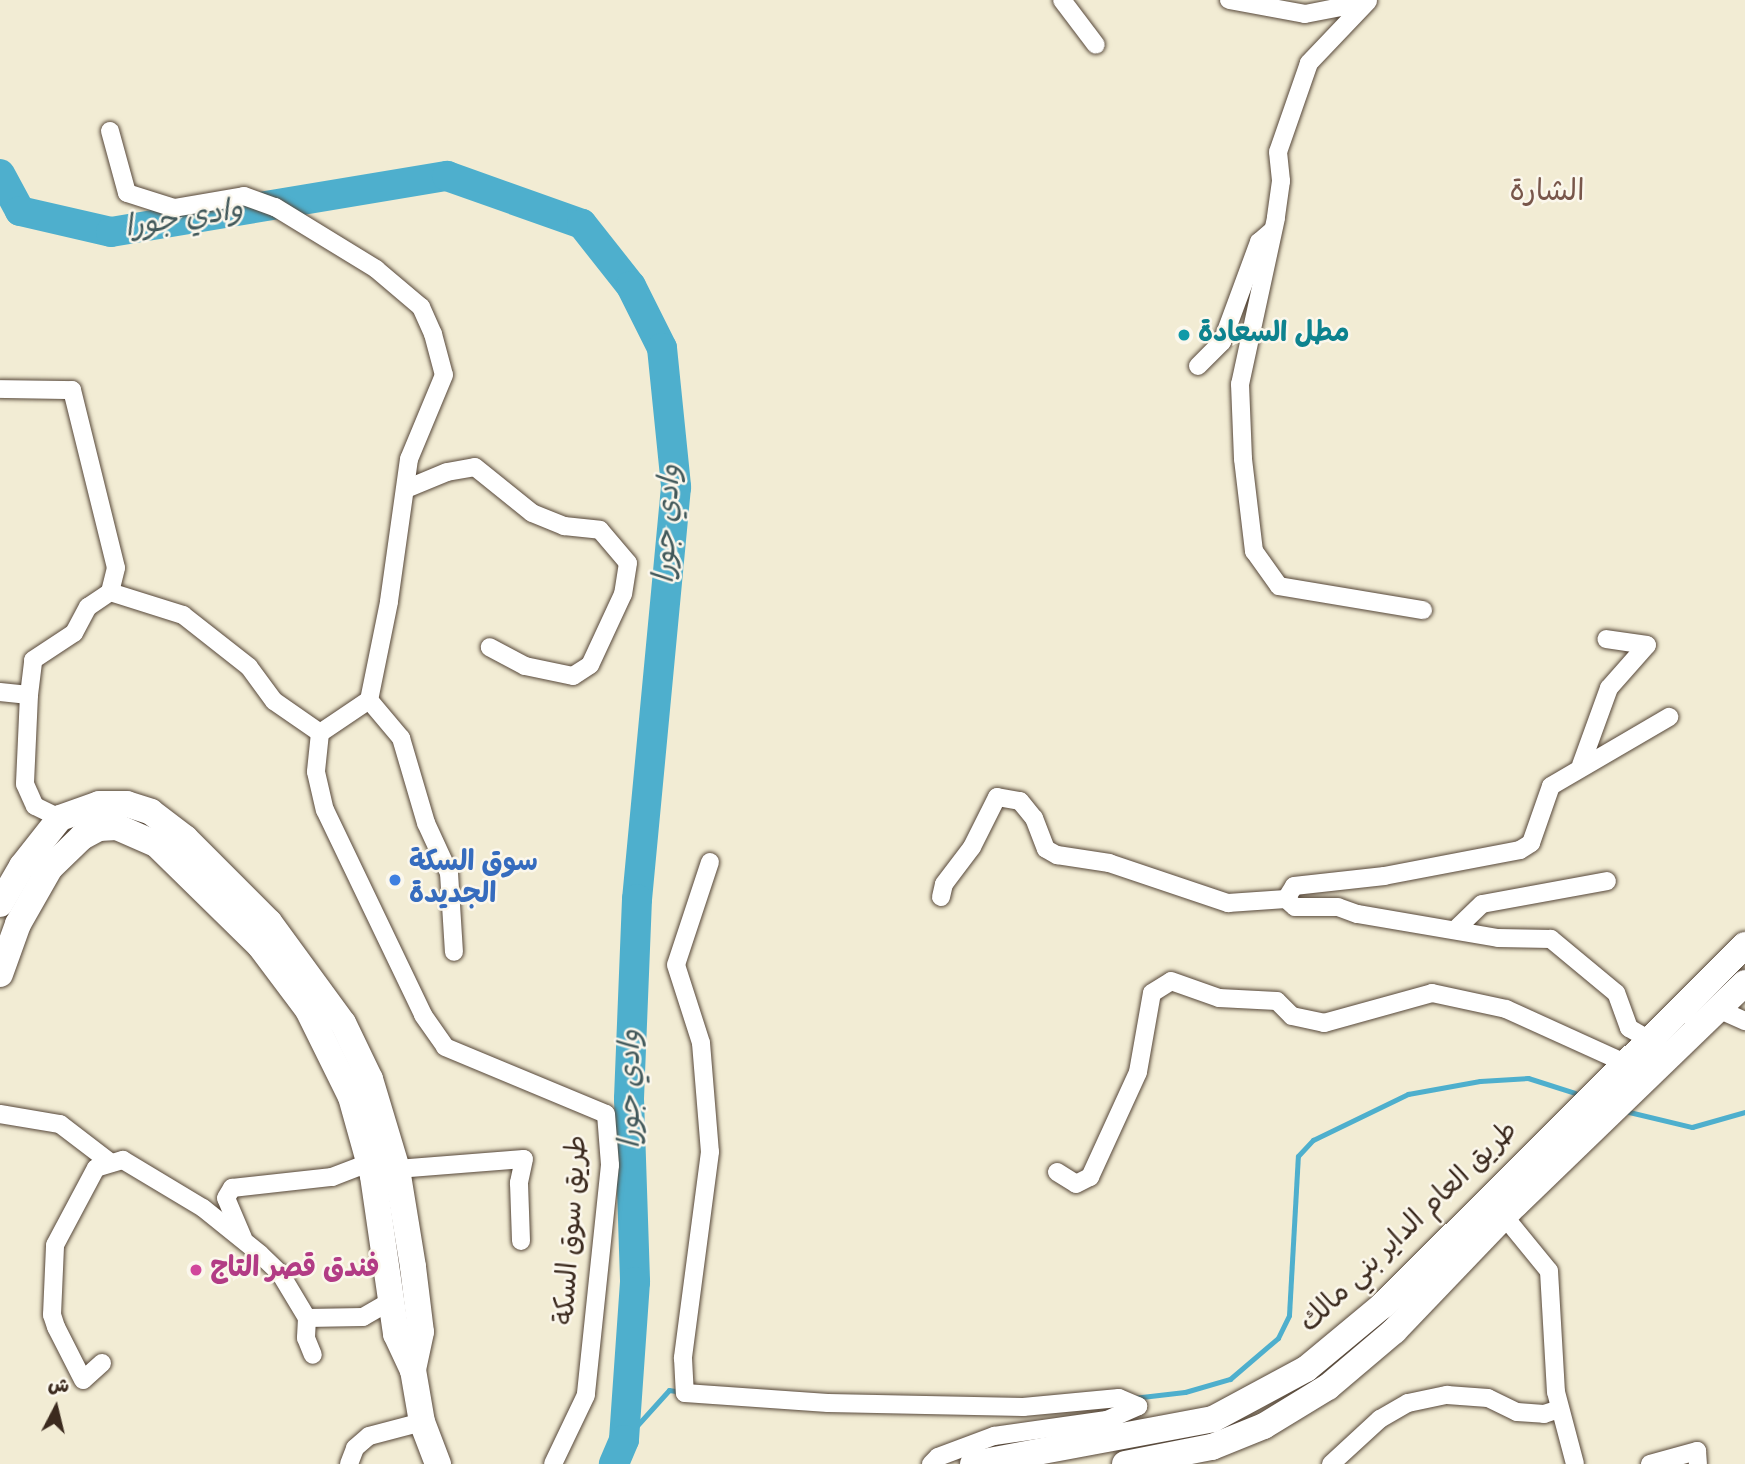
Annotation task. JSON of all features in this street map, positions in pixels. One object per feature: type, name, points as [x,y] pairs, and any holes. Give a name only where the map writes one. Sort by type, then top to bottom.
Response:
[{"type":"highway","points":[[0,904],[22,866],[60,818],[99,804],[127,804],[150,812],[185,838],[269,922],[313,978],[348,1032],[370,1079],[397,1169],[421,1332],[413,1370]]},
{"type":"highway","points":[[60,818],[82,836]]},
{"type":"highway","points":[[0,974],[35,893],[50,868],[82,836],[99,828],[117,827],[156,844],[260,946],[308,1010],[339,1067],[369,1163],[396,1334],[413,1370],[422,1422],[438,1464]]},
{"type":"highway","name":"طريق العام الداير بني مالك","points":[[973,1464],[1213,1419],[1306,1369],[1382,1306],[1745,945]]},
{"type":"highway","name":"طريق العام الداير بني مالك","points":[[1125,1464],[1212,1447],[1264,1426],[1328,1387],[1394,1331],[1504,1216],[1745,983]]},
{"type":"street","points":[[1062,0],[1096,46]]},
{"type":"street","points":[[1229,0],[1305,14],[1368,1]]},
{"type":"street","points":[[1368,1],[1302,75],[1278,152],[1281,181],[1273,230],[1240,384],[1254,551],[1279,586],[1423,610]]},
{"type":"street","points":[[110,131],[127,193],[174,208],[244,195],[275,207],[376,270],[421,307],[444,376],[409,459],[369,701],[320,733],[274,701],[249,667],[183,615],[144,599],[110,592]]},
{"type":"street","points":[[1198,366],[1222,342],[1259,242],[1273,230]]},
{"type":"street","points":[[0,389],[72,390],[116,568],[110,592],[88,607],[74,634],[33,660],[25,784],[35,806],[60,818]]},
{"type":"street","points":[[405,489],[447,472],[475,467],[532,513],[564,526],[600,530],[628,563],[623,594],[590,665],[573,676],[525,666],[490,647]]},
{"type":"street","points":[[1581,765],[1609,688],[1647,645],[1606,639]]},
{"type":"street","points":[[0,692],[29,695]]},
{"type":"street","points":[[369,701],[401,738],[426,823],[449,873],[454,952]]},
{"type":"street","points":[[1286,899],[1294,886],[1384,876],[1520,850],[1531,844],[1551,786],[1581,765],[1669,717]]},
{"type":"street","name":"طريق سوق السكة","points":[[320,733],[316,772],[325,810],[423,1015],[445,1046],[606,1114],[610,1165],[586,1395],[554,1464]]},
{"type":"street","points":[[941,897],[944,884],[972,848],[997,797],[1020,801],[1034,818],[1046,849],[1057,855],[1108,863],[1217,901],[1286,899],[1295,907],[1338,907],[1357,914],[1498,938],[1551,939],[1616,993],[1629,1028],[1648,1039]]},
{"type":"street","points":[[710,862],[676,965],[701,1043],[710,1152],[683,1357],[685,1393],[828,1403],[1023,1407],[1119,1398],[1138,1406],[1107,1420],[994,1436],[938,1457],[931,1464]]},
{"type":"street","points":[[1456,929],[1482,904],[1607,881]]},
{"type":"street","points":[[1057,1172],[1076,1184],[1090,1177],[1138,1072],[1152,993],[1171,981],[1219,998],[1276,1001],[1292,1016],[1324,1023],[1432,993],[1506,1009],[1625,1063]]},
{"type":"street","points":[[1718,1009],[1745,1021]]},
{"type":"street","points":[[0,1114],[60,1124],[111,1163]]},
{"type":"street","points":[[397,1169],[524,1159],[519,1183],[521,1241]]},
{"type":"street","points":[[102,1363],[83,1380],[56,1327],[52,1315],[55,1245],[96,1168],[123,1160],[144,1168],[243,1239],[280,1273],[307,1318],[306,1338],[313,1355]]},
{"type":"street","points":[[243,1239],[226,1198],[232,1188],[331,1177],[369,1163]]},
{"type":"street","points":[[1504,1216],[1549,1271],[1559,1409],[1575,1464]]},
{"type":"street","points":[[307,1318],[363,1317],[391,1301]]},
{"type":"street","points":[[1331,1464],[1380,1419],[1408,1403],[1447,1395],[1488,1398],[1517,1412],[1544,1414],[1559,1409]]},
{"type":"street","points":[[348,1464],[355,1448],[369,1436],[422,1422]]},
{"type":"street","points":[[1650,1464],[1697,1451],[1698,1464]]},
{"type":"waterway","name":"وادي جورا","points":[[0,174],[20,211],[111,232],[447,176],[582,224],[631,286],[662,348],[676,487],[637,899],[629,1099],[635,1282],[624,1440],[614,1464]]},
{"type":"waterway","points":[[1133,1398],[1185,1392],[1230,1379],[1278,1338],[1289,1315],[1298,1156],[1313,1140],[1408,1094],[1480,1081],[1528,1078],[1575,1093]]},
{"type":"waterway","points":[[1629,1112],[1692,1127],[1745,1112]]},
{"type":"waterway","points":[[624,1440],[669,1390],[681,1392]]},
{"type":"place","name":"مطل السعادة","points":[[1184,335]]},
{"type":"place","name":"سوق السكة الجديدة","points":[[395,880]]},
{"type":"place","name":"فندق قصر التاج","points":[[196,1270]]},
{"type":"district","name":"الشارة","points":[[1547,193]]}]
